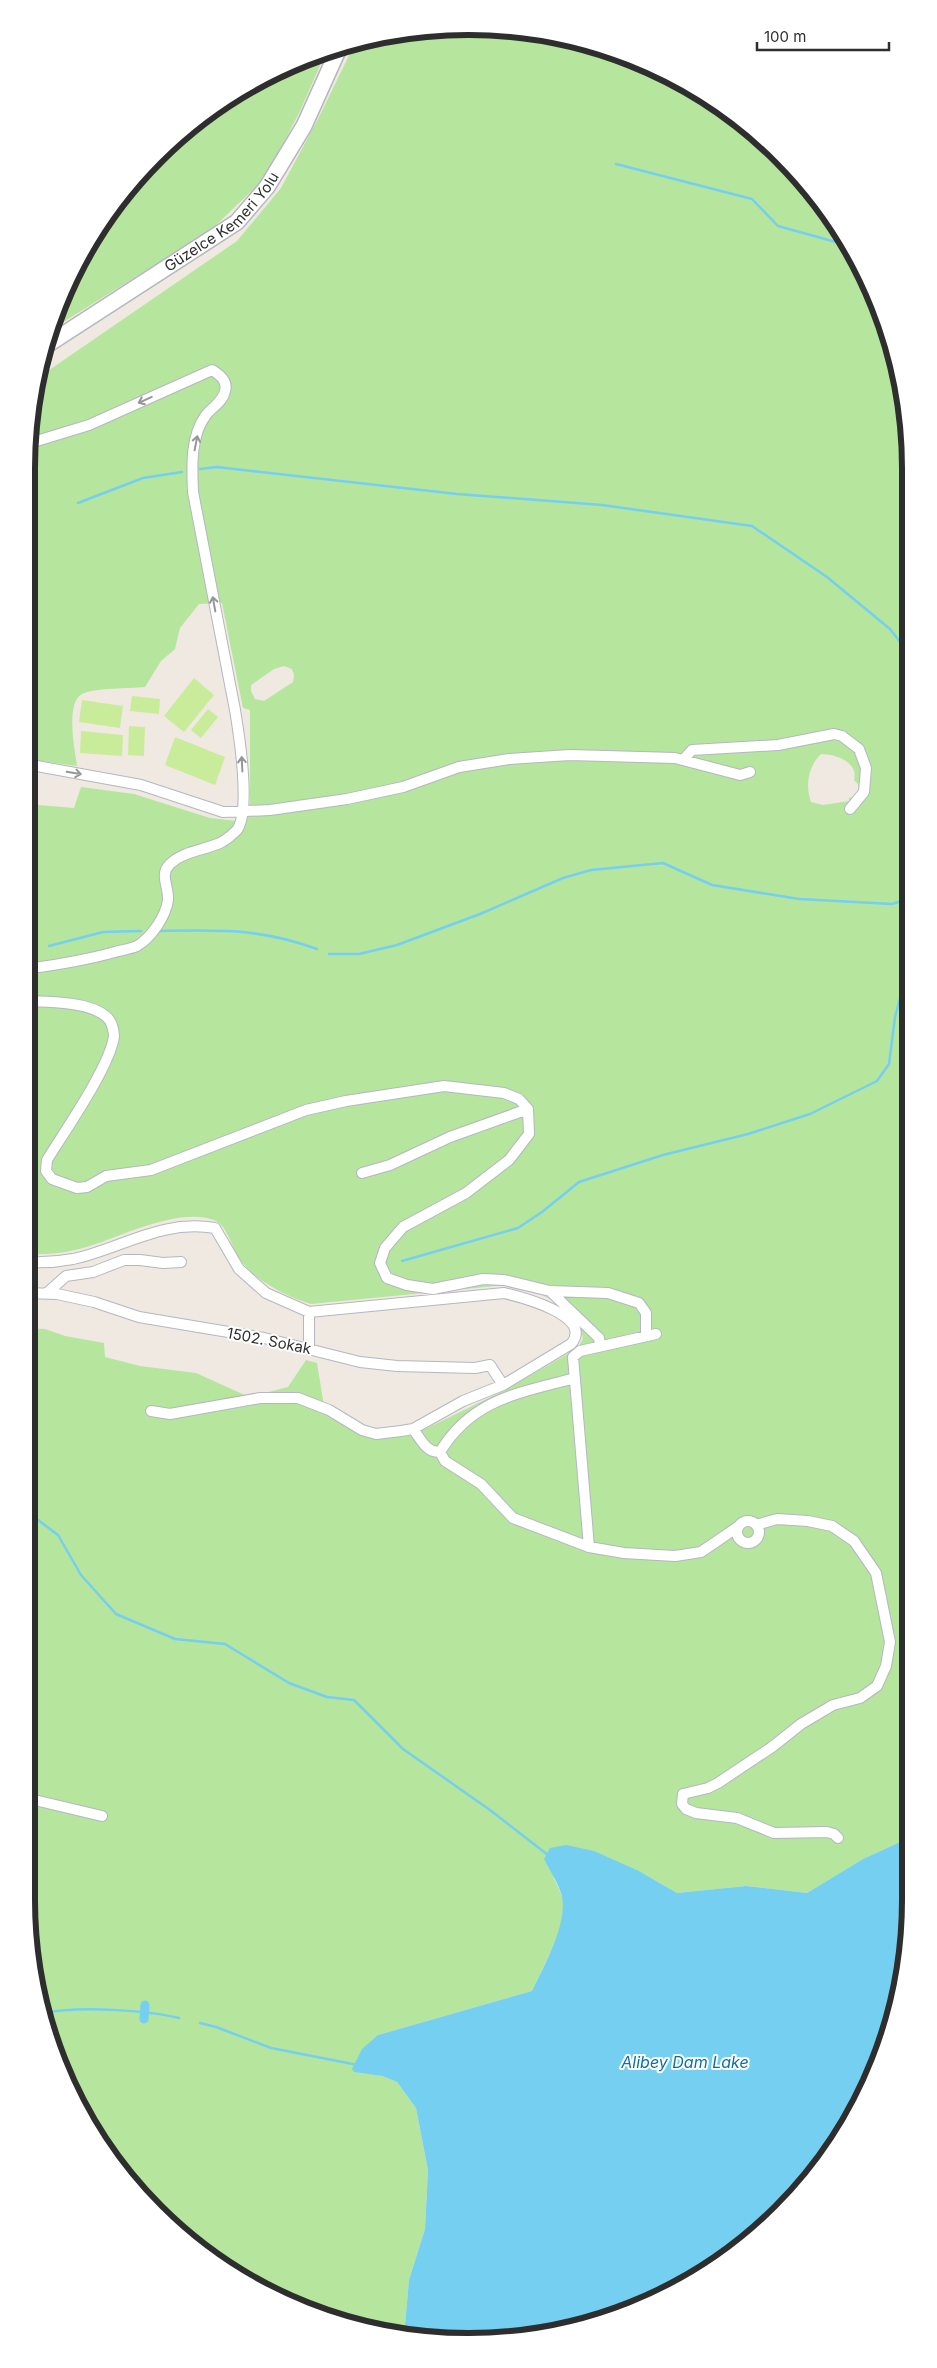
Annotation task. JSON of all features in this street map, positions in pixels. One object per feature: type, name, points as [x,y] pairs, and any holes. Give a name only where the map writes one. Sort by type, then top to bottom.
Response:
[{"type":"main road","name":"Güzelce Kemeri Yolu","points":[[55,340],[237,222],[267,187],[304,126],[335,56]]},
{"type":"street","points":[[35,967],[95,957],[135,947],[146,941],[158,924],[168,900],[164,874],[170,864],[187,855],[222,842],[238,829],[242,812],[241,746],[193,492],[192,469],[198,432],[205,416],[221,400],[226,390],[224,381],[220,375],[212,370],[88,425],[36,441]]},
{"type":"street","points":[[683,760],[692,750],[778,745],[834,734],[852,743],[864,758],[866,780],[864,792],[850,809]]},
{"type":"street","points":[[35,766],[140,785],[223,812],[270,810],[347,799],[403,787],[458,767],[509,759],[570,755],[657,757],[683,760],[740,775],[750,772]]},
{"type":"street","points":[[35,1001],[70,1003],[96,1010],[110,1021],[114,1035],[98,1076],[47,1160],[46,1171],[52,1179],[77,1188],[87,1187],[114,1175],[151,1170],[306,1110],[346,1101],[444,1086],[504,1093],[519,1099],[528,1110],[528,1134],[509,1160],[466,1193],[403,1227],[385,1248],[380,1263],[386,1278],[407,1285],[433,1289],[483,1279],[504,1280],[550,1292],[608,1293],[638,1303],[646,1312],[651,1335],[600,1346],[576,1353],[573,1357],[589,1547]]},
{"type":"street","points":[[362,1173],[390,1165],[450,1137],[528,1110]]},
{"type":"street","points":[[35,1263],[73,1258],[163,1229],[190,1225],[215,1228],[239,1269],[266,1293],[309,1312],[504,1293],[529,1298],[558,1312],[570,1321],[576,1333],[576,1339],[571,1344],[503,1385],[463,1401],[413,1429],[376,1434],[362,1430],[329,1410],[298,1398],[260,1398],[170,1414],[151,1411]]},
{"type":"street","points":[[47,1293],[66,1276],[73,1258]]},
{"type":"street","points":[[66,1276],[94,1272],[124,1260],[163,1263],[181,1262]]},
{"type":"street","points":[[550,1292],[599,1338],[600,1346]]},
{"type":"street","name":"1502. Sokak","points":[[35,1293],[47,1293],[94,1302],[139,1317],[264,1338],[360,1362],[397,1366],[475,1368],[490,1365],[503,1385]]},
{"type":"street","points":[[309,1312],[309,1349]]},
{"type":"street","points":[[440,1452],[450,1436],[470,1416],[502,1398],[575,1378]]},
{"type":"street","points":[[413,1429],[427,1448],[434,1452],[440,1452]]},
{"type":"street","points":[[440,1452],[445,1461],[481,1484],[513,1518],[589,1547],[624,1553],[675,1556],[701,1552],[747,1521],[756,1525],[777,1519],[808,1521],[832,1526],[854,1541],[876,1573],[890,1642],[886,1666],[877,1686],[860,1698],[833,1705],[801,1724],[772,1747],[718,1783],[708,1788],[683,1794],[682,1804],[686,1809],[696,1813],[737,1818],[774,1833],[827,1832],[834,1834],[838,1838]]},
{"type":"street","points":[[738,1526],[738,1536],[743,1541],[750,1542],[758,1535],[756,1525]]},
{"type":"street","points":[[35,1800],[102,1816]]},
{"type":"green space","points":[[440,36],[497,36],[553,43],[608,58],[634,68],[685,93],[732,125],[775,162],[812,205],[844,252],[869,303],[879,329],[894,384],[901,440],[902,1841],[863,1859],[807,1893],[746,1886],[677,1893],[639,1871],[553,1877],[562,1898],[564,1911],[546,1963],[532,1991],[378,2035],[355,2072],[382,2076],[397,2082],[416,2108],[428,2170],[425,2229],[409,2280],[405,2328],[384,2325],[329,2310],[277,2288],[228,2260],[162,2206],[108,2140],[93,2116],[68,2065],[58,2039],[43,1984],[36,1928],[35,1328],[45,1329],[65,1336],[104,1343],[105,1357],[140,1366],[196,1373],[249,1397],[288,1387],[306,1360],[317,1363],[325,1412],[374,1438],[411,1436],[507,1389],[578,1348],[583,1338],[579,1326],[564,1307],[542,1295],[506,1285],[311,1304],[291,1297],[264,1282],[241,1261],[226,1232],[219,1223],[214,1220],[198,1217],[163,1221],[144,1226],[91,1246],[69,1251],[35,1254],[35,805],[74,808],[81,787],[134,794],[210,818],[246,822],[250,804],[250,710],[243,708],[222,603],[199,604],[180,628],[175,649],[161,661],[145,687],[96,690],[82,694],[77,699],[72,717],[72,727],[77,766],[35,760],[35,468],[36,440],[43,384],[46,372],[237,241],[281,188],[351,52],[384,43]],"holes":[[[284,666],[292,669],[294,675],[293,682],[264,701],[255,699],[251,691],[251,685],[274,669]],[[821,754],[845,760],[853,768],[854,780],[858,784],[859,790],[855,797],[849,798],[849,801],[823,805],[811,802],[808,783],[813,765]]]},
{"type":"green space","points":[[322,61],[300,111],[266,177],[212,229],[60,324],[80,277],[108,228],[162,162],[228,108],[277,80]]},
{"type":"green space","points":[[194,678],[214,695],[184,732],[164,716]]},
{"type":"green space","points":[[132,696],[160,699],[159,714],[130,711]]},
{"type":"green space","points":[[82,700],[123,706],[120,728],[79,722]]},
{"type":"green space","points":[[208,709],[218,717],[201,738],[191,730]]},
{"type":"green space","points":[[129,726],[145,727],[144,756],[128,755]]},
{"type":"green space","points":[[81,731],[123,735],[122,756],[80,753]]},
{"type":"green space","points":[[175,737],[225,757],[215,785],[165,765]]},
{"type":"water","name":"Alibey Dam Lake","points":[[902,1841],[901,1928],[894,1984],[887,2012],[869,2065],[844,2116],[812,2163],[775,2206],[732,2243],[685,2275],[634,2300],[608,2310],[553,2325],[497,2332],[440,2332],[405,2328],[409,2280],[425,2229],[428,2170],[416,2108],[397,2082],[382,2076],[354,2072],[352,2069],[362,2049],[378,2035],[532,1991],[549,1956],[562,1916],[563,1904],[561,1893],[544,1859],[550,1848],[566,1845],[594,1851],[639,1871],[677,1893],[746,1886],[807,1893],[863,1859]]},
{"type":"waterway","points":[[616,164],[752,199],[778,226],[838,243]]},
{"type":"waterway","points":[[200,469],[217,467],[457,494],[602,505],[752,526],[827,577],[890,629],[902,644]]},
{"type":"waterway","points":[[78,503],[143,478],[182,472]]},
{"type":"waterway","points":[[329,954],[359,954],[397,945],[480,914],[563,878],[591,870],[663,863],[712,885],[799,899],[892,904],[902,901]]},
{"type":"waterway","points":[[49,946],[103,932],[141,931]]},
{"type":"waterway","points":[[159,931],[220,931],[257,934],[276,937],[317,949]]},
{"type":"waterway","points":[[402,1261],[518,1228],[542,1212],[579,1182],[663,1155],[748,1134],[810,1114],[877,1081],[889,1064],[895,1017],[902,991]]},
{"type":"waterway","points":[[35,1518],[58,1535],[81,1575],[116,1614],[175,1639],[225,1644],[289,1683],[327,1697],[354,1700],[403,1749],[490,1810],[548,1855]]},
{"type":"waterway","points":[[144,2019],[145,2005]]},
{"type":"waterway","points":[[50,2012],[93,2009],[149,2013],[179,2018]]},
{"type":"waterway","points":[[200,2023],[216,2027],[271,2048],[358,2065]]}]
